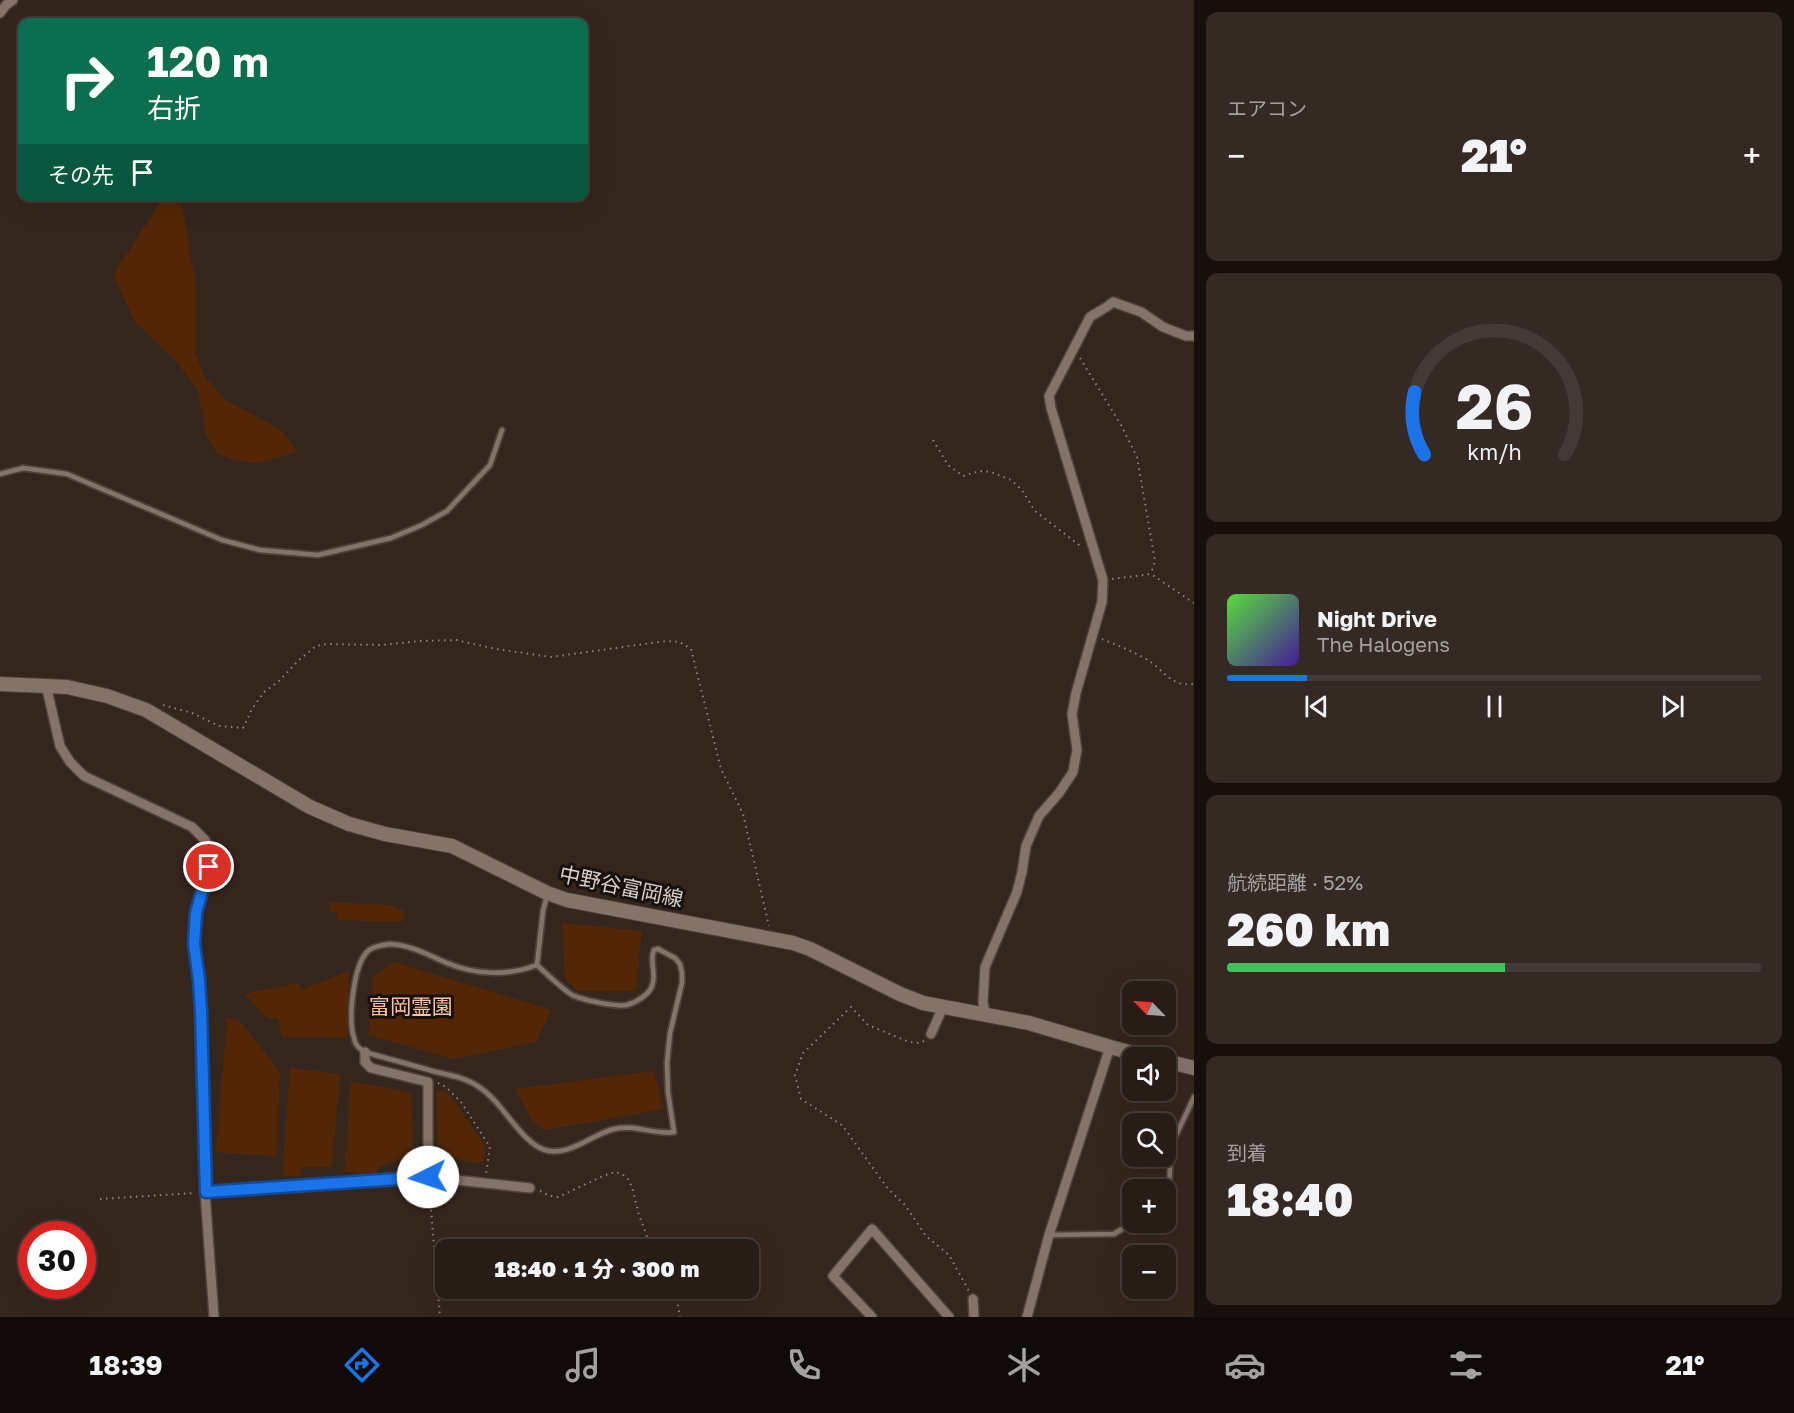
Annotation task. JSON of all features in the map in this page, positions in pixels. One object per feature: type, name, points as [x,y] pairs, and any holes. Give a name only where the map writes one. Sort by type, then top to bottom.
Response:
[{"type":"main road","name":"中野谷富岡線","points":[[0,684],[46,685],[84,690],[146,710],[310,807],[349,824],[385,834],[453,846],[547,893],[578,903],[772,938],[810,949],[923,1003],[1029,1023],[1122,1050]]},
{"type":"main road","points":[[1176,1064],[1194,1068]]},
{"type":"street","points":[[0,13],[13,0]]},
{"type":"street","points":[[985,1014],[983,1002],[985,968],[1017,892],[1026,846],[1040,816],[1073,772],[1077,750],[1072,714],[1102,602],[1103,580],[1051,408],[1050,396],[1090,317],[1113,302],[1141,312],[1163,327],[1186,336],[1194,336]]},
{"type":"street","points":[[46,685],[60,746],[77,770],[95,782],[192,827],[205,840],[209,848],[209,867],[196,913],[194,944],[201,1012],[206,1192],[214,1317]]},
{"type":"street","points":[[931,1034],[943,1007]]},
{"type":"street","points":[[1027,1317],[1048,1235],[1110,1047]]},
{"type":"street","points":[[365,1052],[365,1062],[371,1068],[428,1082],[428,1177]]},
{"type":"street","points":[[206,1192],[428,1177],[530,1188]]},
{"type":"street","points":[[872,1317],[833,1276],[872,1229],[949,1317]]},
{"type":"street","points":[[973,1299],[974,1317]]},
{"type":"lane","points":[[0,474],[23,468],[67,474],[222,540],[260,550],[318,555],[391,538],[447,512],[490,465],[502,430]]},
{"type":"lane","points":[[537,965],[547,893]]},
{"type":"lane","points":[[400,944],[467,970],[510,972],[537,965],[574,996],[626,1005],[643,996],[653,985],[654,950],[662,951],[675,958],[680,964],[682,983],[670,1033],[667,1063],[668,1092],[674,1132],[666,1133],[627,1127],[615,1129],[564,1150],[545,1150],[528,1138],[477,1085],[365,1052],[354,1040],[353,1001],[357,971],[359,963],[368,950],[377,946],[400,944]]},
{"type":"lane","points":[[1169,1179],[1171,1146],[1194,1097]]},
{"type":"lane","points":[[1048,1235],[1114,1234],[1122,1229]]},
{"type":"path","points":[[1074,348],[1121,425],[1137,457],[1155,561],[1151,574]]},
{"type":"path","points":[[933,440],[948,465],[963,476],[980,471],[991,472],[1011,480],[1022,490],[1035,511],[1085,550],[1094,552]]},
{"type":"path","points":[[1103,580],[1151,574],[1194,603]]},
{"type":"path","points":[[1093,635],[1148,660],[1172,681],[1185,685],[1194,684]]},
{"type":"path","points":[[146,710],[156,704],[192,713],[219,726],[243,728],[264,692],[316,646],[327,644],[382,645],[456,640],[496,650],[551,657],[666,641],[680,642],[691,649],[722,769],[743,814],[772,938]]},
{"type":"path","points":[[931,1034],[925,1041],[909,1042],[868,1025],[851,1007],[803,1053],[795,1075],[801,1099],[842,1125],[888,1190],[905,1205],[926,1236],[949,1255],[973,1299]]},
{"type":"path","points":[[428,1082],[446,1087],[454,1094],[490,1147],[485,1183]]},
{"type":"path","points":[[530,1188],[558,1197],[603,1176],[615,1172],[622,1174],[632,1187],[648,1239]]},
{"type":"path","points":[[428,1177],[440,1317]]},
{"type":"path","points":[[100,1199],[206,1192]]},
{"type":"path","points":[[676,1299],[680,1317]]},
{"type":"green space","points":[[161,201],[179,201],[183,209],[195,281],[195,353],[205,377],[226,400],[281,430],[297,452],[258,463],[237,461],[217,454],[206,434],[198,391],[177,362],[135,322],[113,275]]},
{"type":"green space","points":[[329,902],[391,905],[405,912],[402,922],[337,920],[337,913],[329,911]]},
{"type":"green space","points":[[562,923],[642,931],[636,991],[578,991],[565,979]]},
{"type":"green space","name":"富岡霊園","points":[[394,962],[552,1010],[536,1042],[454,1059],[368,1035],[374,975]]},
{"type":"green space","points":[[349,971],[347,1038],[282,1037],[278,1018],[269,1019],[244,994],[298,983],[301,990]]},
{"type":"green space","points":[[227,1018],[239,1020],[280,1072],[276,1156],[216,1152]]},
{"type":"green space","points":[[290,1068],[340,1074],[332,1167],[302,1167],[301,1176],[282,1176]]},
{"type":"green space","points":[[654,1071],[664,1109],[545,1130],[532,1121],[516,1089]]},
{"type":"green space","points":[[351,1082],[411,1094],[414,1156],[379,1166],[377,1174],[344,1172]]},
{"type":"green space","points":[[437,1091],[446,1092],[455,1102],[486,1147],[483,1162],[471,1162],[438,1155]]},
{"type":"route","points":[[209,867],[194,927],[201,1012],[206,1192],[428,1177]]}]
